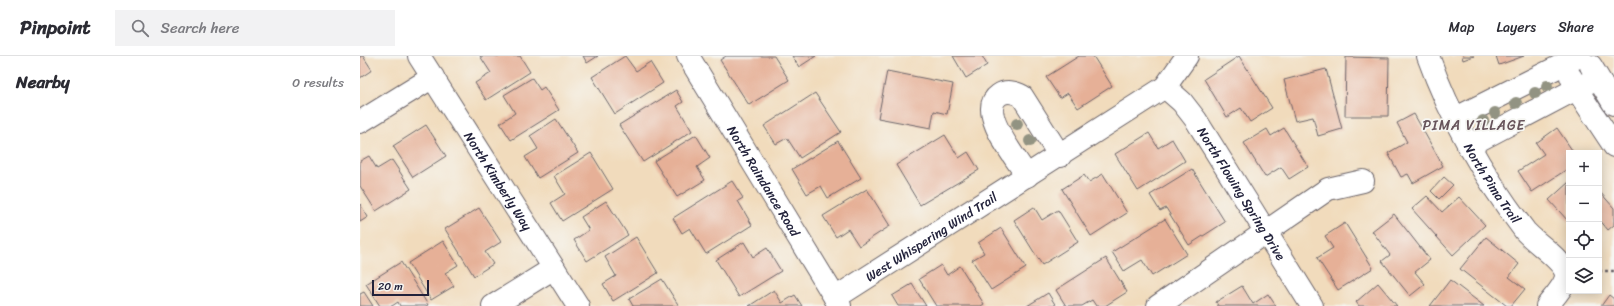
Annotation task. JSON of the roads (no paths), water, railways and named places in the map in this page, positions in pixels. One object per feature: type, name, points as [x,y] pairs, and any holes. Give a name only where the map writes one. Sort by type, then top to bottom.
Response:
[{"type":"street","name":"North Kimberly Way","points":[[419,56],[578,306]]},
{"type":"street","name":"North Raindance Road","points":[[688,56],[838,302]]},
{"type":"street","name":"West Whispering Wind Trail","points":[[838,302],[1027,176],[1165,87],[1187,56]]},
{"type":"street","name":"North Pima Trail","points":[[1428,56],[1454,119],[1487,177],[1526,232],[1562,266],[1566,275],[1562,285],[1547,306]]},
{"type":"street","points":[[1587,56],[1597,78],[1614,104]]},
{"type":"street","points":[[1454,119],[1568,59],[1577,90],[1614,146]]},
{"type":"street","points":[[360,122],[433,77]]},
{"type":"street","points":[[1468,146],[1577,90],[1597,78]]},
{"type":"street","name":"North Flowing Spring Drive","points":[[1165,87],[1182,102],[1196,120],[1312,306]]},
{"type":"street","points":[[1027,176],[993,123],[991,108],[993,101],[1001,93],[1016,92],[1022,96],[1060,156]]},
{"type":"street","points":[[1158,306],[1328,189],[1363,181]]},
{"type":"street","points":[[492,306],[554,268]]},
{"type":"district","name":"PIMA VILLAGE","points":[[1474,125]]}]
